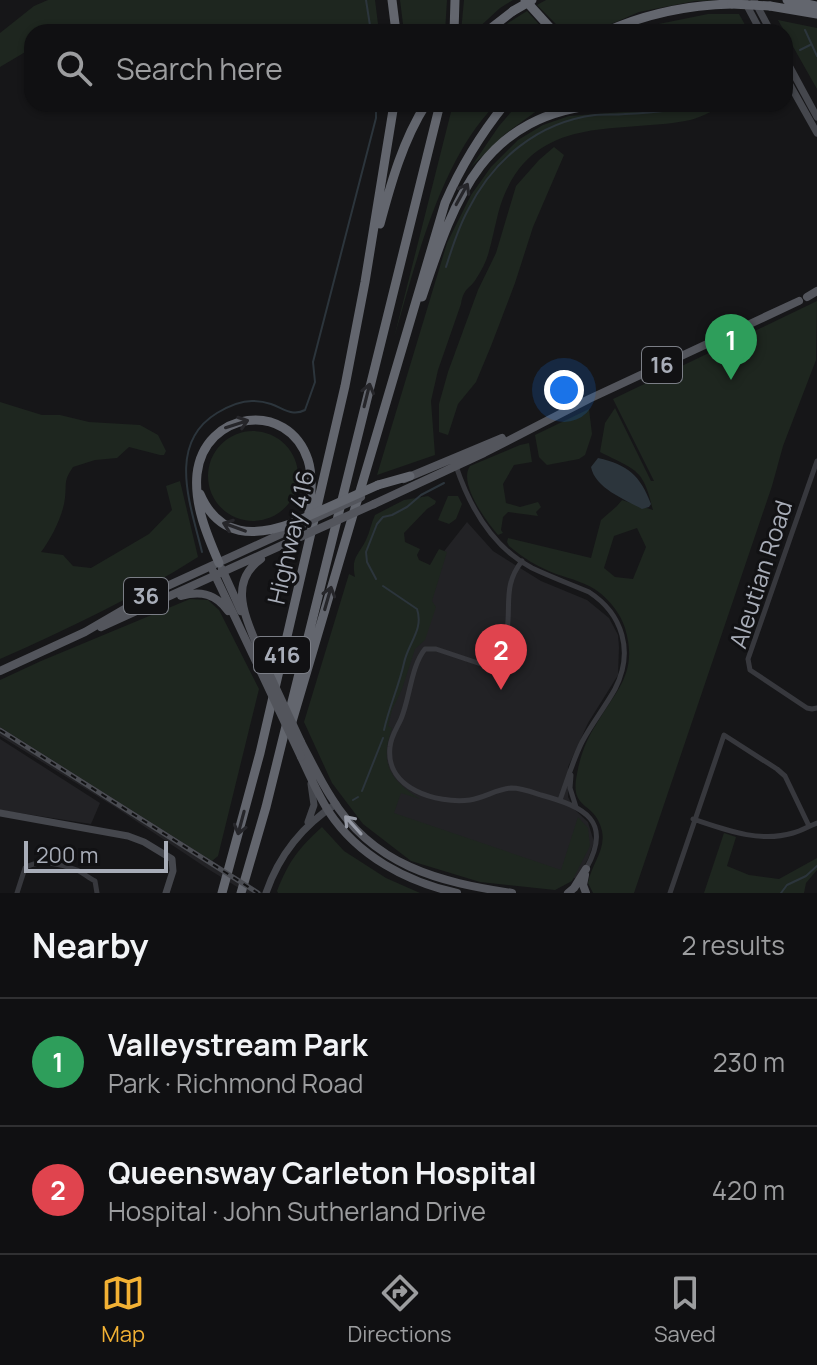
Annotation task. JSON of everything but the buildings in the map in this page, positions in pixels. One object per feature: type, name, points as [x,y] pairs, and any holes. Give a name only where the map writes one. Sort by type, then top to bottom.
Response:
[{"type":"highway","points":[[392,0],[395,24]]},
{"type":"highway","points":[[454,24],[455,0]]},
{"type":"highway","points":[[525,0],[547,24]]},
{"type":"highway","points":[[496,24],[532,0]]},
{"type":"highway","points":[[787,0],[817,6]]},
{"type":"highway","points":[[627,24],[681,9],[732,4],[770,6],[817,14]]},
{"type":"highway","points":[[365,282],[393,112]]},
{"type":"highway","points":[[365,282],[397,165],[422,112]]},
{"type":"highway","points":[[266,807],[438,112]]},
{"type":"highway","points":[[241,893],[445,203],[458,171],[499,112]]},
{"type":"highway","points":[[387,399],[449,219],[475,172],[501,145],[531,124],[561,112]]},
{"type":"highway","name":"Highway 416","points":[[222,893],[260,753],[345,386],[365,282]]},
{"type":"highway","points":[[217,569],[199,503],[198,470],[211,439],[227,426],[240,421],[254,419],[273,423],[295,437],[302,447],[310,470],[305,556]]},
{"type":"highway","points":[[197,483],[202,500],[222,523],[234,529],[254,532],[293,526],[410,476]]},
{"type":"main road","points":[[744,0],[757,24]]},
{"type":"main road","points":[[754,0],[767,24]]},
{"type":"main road","points":[[793,73],[817,117]]},
{"type":"main road","points":[[793,90],[817,133]]},
{"type":"main road","name":"16","points":[[217,569],[285,544],[374,504],[455,462],[817,292]]},
{"type":"main road","name":"16","points":[[410,476],[455,462]]},
{"type":"main road","points":[[217,569],[293,526]]},
{"type":"main road","points":[[261,656],[243,604],[242,584],[252,566],[285,544]]},
{"type":"main road","points":[[217,569],[239,627],[309,774],[332,807],[371,843],[402,864],[450,882],[512,893]]},
{"type":"main road","points":[[217,569],[346,834],[381,862],[410,878],[457,893]]},
{"type":"main road","name":"36","points":[[85,632],[154,605],[217,569]]},
{"type":"main road","name":"36","points":[[0,671],[85,632],[152,593],[217,569]]},
{"type":"main road","points":[[154,605],[192,593],[205,593],[221,602],[239,627]]},
{"type":"main road","points":[[266,893],[280,862],[303,830],[314,805],[309,774]]},
{"type":"main road","points":[[303,830],[332,807]]},
{"type":"main road","points":[[0,813],[128,836],[144,842],[172,859],[173,871],[166,893]]},
{"type":"main road","points":[[568,893],[586,869]]},
{"type":"main road","points":[[586,869],[583,885],[586,893]]},
{"type":"street","name":"Aleutian Road","points":[[817,461],[748,659],[750,670],[758,677],[807,708],[817,708]]},
{"type":"street","points":[[455,462],[474,509],[503,547],[522,561],[597,597],[614,615],[623,635],[625,655],[622,674],[582,743],[560,800]]},
{"type":"street","points":[[522,561],[510,581],[507,630],[493,668],[436,649],[425,649],[393,736],[390,758],[396,774],[405,785],[432,797],[469,800],[513,788],[576,807],[591,820],[597,834],[596,849],[577,893]]},
{"type":"street","points":[[670,893],[724,735],[785,776],[809,826]]},
{"type":"street","points":[[572,770],[570,788],[576,807]]},
{"type":"street","points":[[693,819],[760,837],[794,833],[817,823]]},
{"type":"street","points":[[17,893],[25,868],[33,862],[78,870],[95,881],[97,893]]},
{"type":"shaded area","points":[[48,0],[375,0],[378,24],[24,24],[24,53],[0,67],[0,33],[34,6]]},
{"type":"shaded area","points":[[400,0],[447,0],[446,24],[403,24]]},
{"type":"shaded area","points":[[464,0],[513,0],[483,24],[462,24]]},
{"type":"shaded area","points":[[546,0],[722,0],[695,1],[639,12],[611,24],[556,24],[537,5]]},
{"type":"shaded area","points":[[527,11],[539,24],[507,24]]},
{"type":"shaded area","points":[[708,14],[739,14],[745,24],[659,24]]},
{"type":"shaded area","points":[[778,20],[817,28],[817,89],[793,47],[793,24],[780,24]]},
{"type":"shaded area","points":[[451,112],[489,112],[476,127],[445,183],[421,246],[394,338]]},
{"type":"shaded area","points":[[511,112],[535,112],[505,134],[471,167]]},
{"type":"shaded area","points":[[622,112],[709,112],[690,120],[608,128],[560,139],[539,150],[521,167],[503,198],[484,265],[464,294],[438,370],[431,401],[435,455],[377,475],[447,243],[471,195],[491,167],[518,140],[543,125],[569,116]]},
{"type":"shaded area","points":[[554,147],[564,155],[533,227],[491,346],[476,382],[458,404],[448,435],[439,432],[439,404],[448,372],[478,290],[496,253],[516,186]]},
{"type":"shaded area","points":[[817,301],[816,360],[783,446],[634,893],[593,893],[588,883],[602,845],[602,831],[594,814],[580,801],[575,786],[587,741],[624,679],[629,656],[625,628],[615,609],[595,590],[537,565],[507,542],[508,538],[591,558],[601,520],[622,500],[653,510],[646,486],[637,472],[600,452],[605,423],[615,408],[651,481],[654,481],[613,399]],"holes":[[[637,528],[646,547],[633,579],[615,577],[604,568],[614,536]]]},
{"type":"shaded area","points":[[0,402],[42,415],[140,425],[158,435],[166,451],[160,455],[129,447],[117,458],[95,460],[73,467],[67,479],[59,520],[41,552],[63,555],[73,566],[91,568],[149,534],[172,510],[166,486],[180,481],[198,557],[101,612],[0,659]]},
{"type":"shaded area","points":[[589,409],[592,434],[585,455],[547,465],[539,457],[535,435]]},
{"type":"shaded area","points":[[253,431],[270,434],[285,444],[295,459],[298,476],[295,493],[285,508],[270,518],[253,521],[236,518],[221,508],[211,493],[208,476],[211,459],[221,444],[236,434]]},
{"type":"shaded area","points":[[529,443],[532,462],[514,465],[503,484],[506,503],[520,507],[538,502],[541,507],[536,512],[538,516],[508,512],[503,517],[503,533],[498,535],[470,492],[467,473],[470,466]]},
{"type":"shaded area","points":[[598,458],[632,473],[647,494],[651,504],[649,507],[642,509],[604,487],[591,467]]},
{"type":"shaded area","points":[[428,496],[436,501],[435,504],[404,533],[405,542],[420,549],[417,555],[419,560],[430,565],[439,549],[447,552],[432,601],[436,607],[425,640],[415,649],[388,726],[392,728],[387,752],[390,770],[401,785],[420,799],[401,793],[394,813],[561,870],[578,817],[588,828],[590,846],[572,881],[555,890],[480,882],[411,861],[363,824],[332,783],[304,722],[349,574],[355,577],[355,561],[375,515],[404,500]]},
{"type":"shaded area","points":[[448,496],[458,496],[462,504],[456,519],[449,524],[438,520]]},
{"type":"shaded area","points":[[467,522],[493,551],[541,581],[587,600],[609,618],[618,635],[618,675],[588,723],[568,767],[568,797],[575,810],[588,822],[594,842],[577,878],[561,880],[388,822],[382,775],[388,706],[438,559]]},
{"type":"shaded area","points":[[190,599],[208,600],[219,610],[259,689],[218,856],[212,861],[0,727],[0,680]]},
{"type":"shaded area","points":[[0,727],[263,893],[247,893],[208,869],[0,736]]},
{"type":"shaded area","points":[[0,739],[100,803],[91,824],[0,810]]},
{"type":"shaded area","points":[[322,827],[344,851],[386,878],[420,893],[278,893],[290,863]]},
{"type":"shaded area","points":[[724,833],[736,837],[727,866],[749,875],[779,879],[817,858],[817,870],[806,883],[804,893],[704,893]]},
{"type":"waterway","points":[[366,0],[370,24]]},
{"type":"waterway","points":[[805,30],[817,56]]},
{"type":"waterway","points":[[800,50],[810,45]]},
{"type":"waterway","points":[[202,552],[186,477],[192,441],[201,426],[217,413],[238,403],[259,401],[292,412],[305,410],[315,382],[313,362],[376,112]]},
{"type":"waterway","points":[[446,267],[461,224],[478,192],[490,175],[520,146],[536,135],[574,119],[653,112]]},
{"type":"waterway","points":[[376,579],[367,562],[366,552],[377,524],[383,517],[407,507],[421,495],[444,483]]},
{"type":"waterway","points":[[383,586],[417,609],[419,617],[384,730]]},
{"type":"waterway","points":[[362,791],[383,738]]},
{"type":"waterway","points":[[353,800],[358,797]]},
{"type":"waterway","points":[[781,893],[787,885],[806,876],[817,866]]},
{"type":"railway","points":[[0,730],[258,893]]},
{"type":"place","name":"Valleystream Park","points":[[731,380]]},
{"type":"place","name":"Queensway Carleton Hospital","points":[[501,690]]}]
